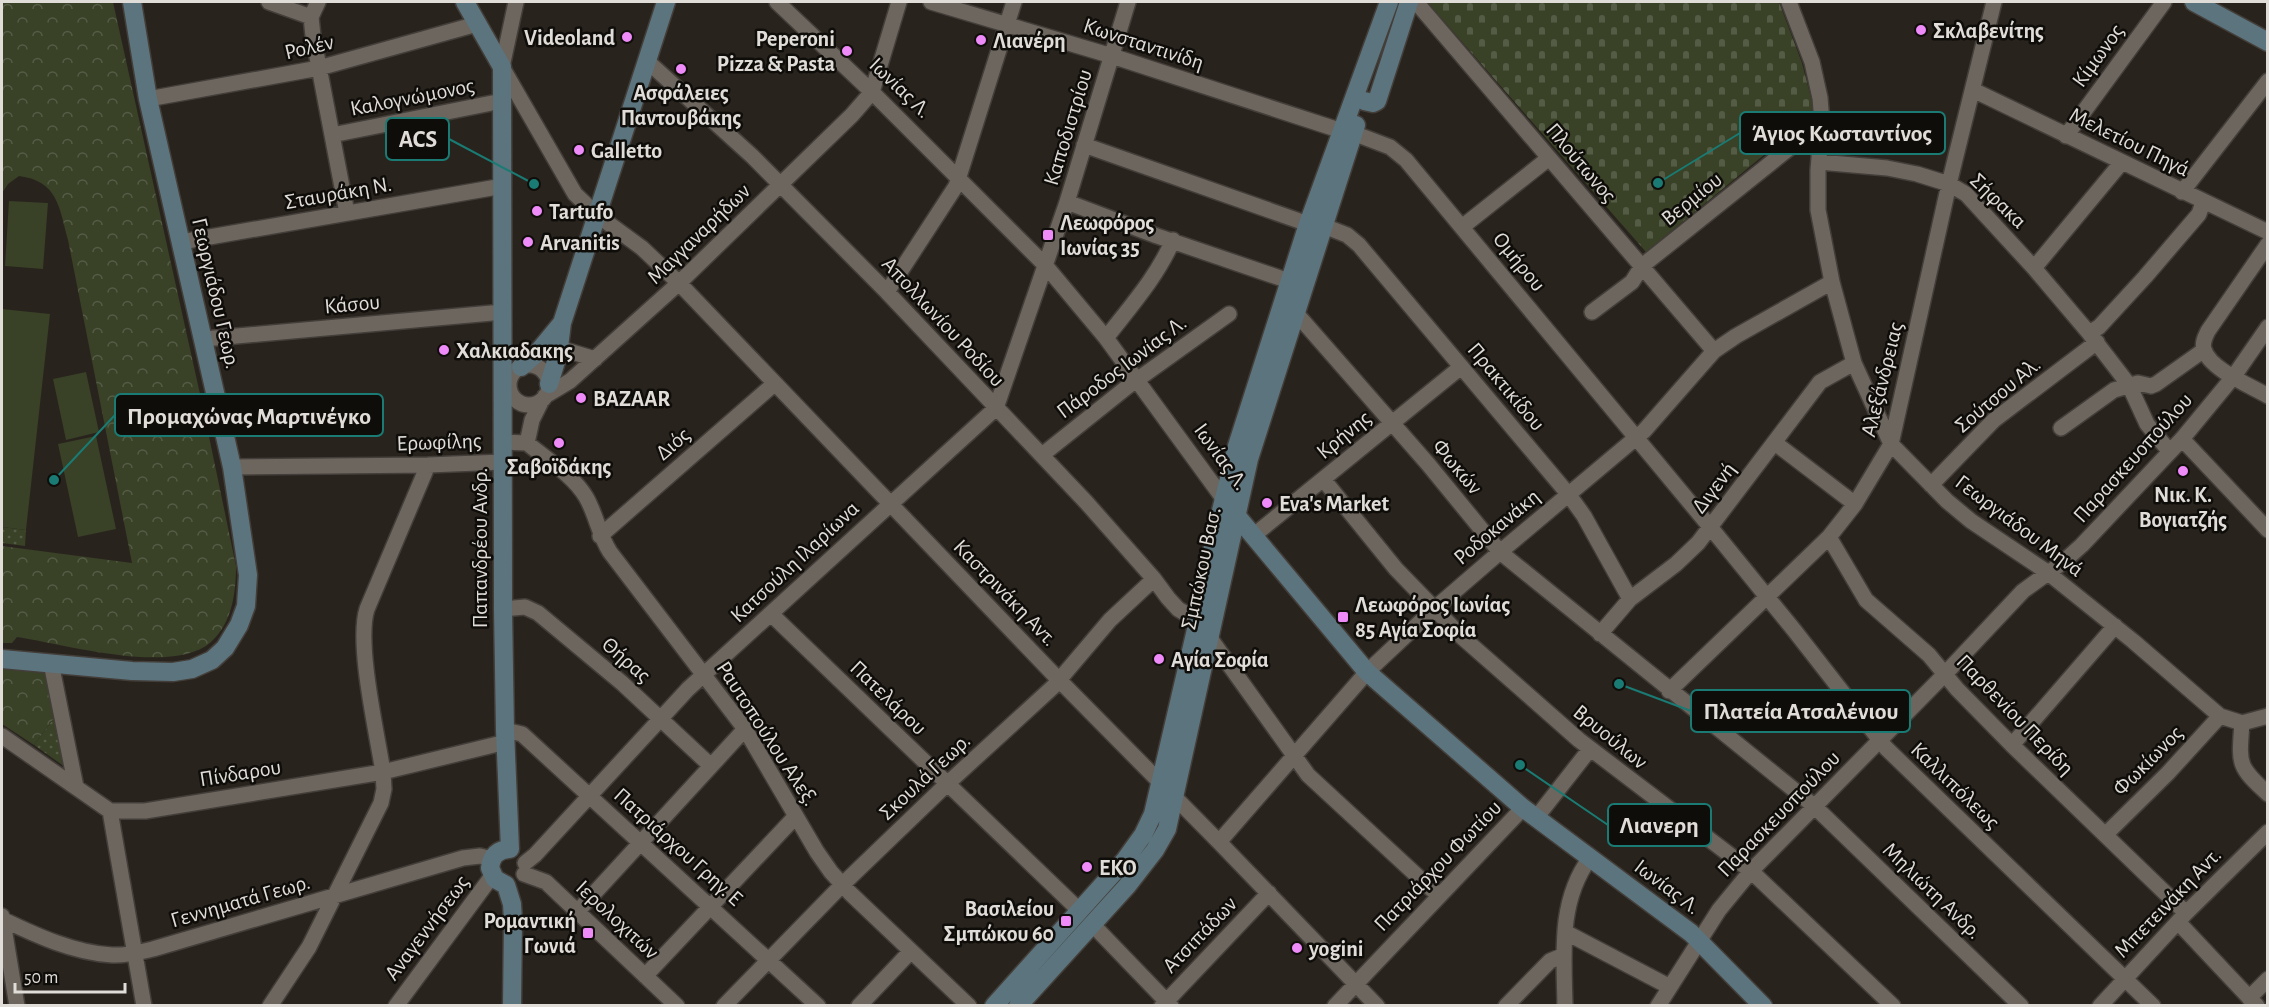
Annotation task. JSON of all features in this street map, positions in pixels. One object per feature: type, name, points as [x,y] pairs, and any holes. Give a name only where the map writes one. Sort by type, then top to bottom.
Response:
[{"type":"street","name":"Γεωργιάδου Γεωρ.","points":[[2,659],[132,671],[173,672],[205,664],[219,654],[239,625],[246,606],[249,587],[246,555],[232,467],[148,99],[132,2]]},
{"type":"street","points":[[269,2],[311,17]]},
{"type":"street","points":[[318,2],[311,17],[347,213]]},
{"type":"street","points":[[465,2],[565,180],[579,200],[597,215]]},
{"type":"street","points":[[502,67],[516,2]]},
{"type":"street","points":[[516,442],[545,393],[559,348],[562,323],[666,2]]},
{"type":"street","name":"Ιωνίας Λ.","points":[[777,2],[872,92],[1046,265],[1106,338],[1223,499],[1367,672],[1530,813],[1699,940],[1763,1005]]},
{"type":"street","points":[[872,92],[899,2]]},
{"type":"street","name":"Κωνσταντινίδη","points":[[931,2],[1112,56],[1347,132]]},
{"type":"street","points":[[887,292],[951,195],[1014,2]]},
{"type":"street","name":"Καποδιστρίου","points":[[1046,265],[1128,2]]},
{"type":"street","name":"Σμπώκου Βασ.","points":[[1347,132],[1355,69],[1377,2]]},
{"type":"street","name":"Σμπώκου Βασ.","points":[[1018,1005],[1127,886],[1155,850],[1167,828],[1249,459],[1295,312],[1316,225],[1389,2]]},
{"type":"street","name":"Σμπώκου Βασ.","points":[[1347,132],[1364,101],[1398,2]]},
{"type":"street","points":[[1364,101],[1373,103],[1377,101],[1409,2]]},
{"type":"street","name":"Πλούτωνος","points":[[1416,2],[1714,351]]},
{"type":"street","name":"Γεωργιάδου Μηνά","points":[[1789,2],[1812,62],[1822,122],[1818,210],[1832,282],[1854,363],[1891,444],[1931,485],[1971,521],[2047,572],[2115,626],[2220,716],[2242,723]]},
{"type":"street","name":"Αλεξάνδρειας","points":[[1669,691],[1829,537],[1855,504],[1891,444],[1949,184],[1994,2]]},
{"type":"street","name":"Κίμωνος","points":[[2066,135],[2164,2]]},
{"type":"street","points":[[2194,2],[2268,42]]},
{"type":"street","name":"Ρολέν","points":[[148,99],[319,68],[477,24]]},
{"type":"street","name":"Απολλωνίου Ροδίου","points":[[647,61],[782,184],[1042,455],[1154,579],[1178,609],[1198,621]]},
{"type":"street","name":"Παπανδρέου Ανδρ.","points":[[502,67],[503,312],[516,442],[503,462],[505,736],[510,849]]},
{"type":"street","points":[[2182,192],[2268,81]]},
{"type":"street","name":"Μελετίου Πηγά","points":[[1973,90],[2268,232]]},
{"type":"street","name":"Μαγγαναρήδων","points":[[545,393],[570,381],[679,283],[846,122],[872,92]]},
{"type":"street","name":"Καλογνώμονος","points":[[332,135],[502,101]]},
{"type":"street","name":"Βερμίου","points":[[1592,312],[1632,282],[1642,266],[1822,122]]},
{"type":"street","name":"Ομήρου","points":[[1347,132],[1398,153],[1462,226],[1636,438]]},
{"type":"street","name":"Πρακτικίδου","points":[[1084,145],[1347,235],[1359,245],[1569,495],[1584,516],[1630,599]]},
{"type":"street","points":[[1462,226],[1550,158]]},
{"type":"street","name":"Σήφακα","points":[[1819,162],[1887,168],[1949,184],[1960,190],[1981,209],[2093,338],[2129,385],[2147,424],[2170,452]]},
{"type":"street","points":[[2034,268],[2122,162]]},
{"type":"street","name":"Σταυράκη Ν.","points":[[181,242],[503,186]]},
{"type":"street","points":[[1067,202],[1290,281]]},
{"type":"street","name":"Σούτσου Αλ.","points":[[1931,485],[1994,420],[2093,338],[2099,327],[2145,278],[2199,214],[2204,202]]},
{"type":"street","name":"Καστρινάκη Αντ.","points":[[597,215],[642,248],[679,283],[1060,681],[1377,1005]]},
{"type":"street","name":"Σμπώκου Βασ.","points":[[994,1005],[1109,879],[1143,835],[1153,814],[1198,621],[1223,499],[1245,417],[1290,281],[1316,225]]},
{"type":"street","points":[[1106,338],[1151,279],[1173,240]]},
{"type":"street","points":[[2268,244],[2208,331],[2204,341],[2204,350],[2220,369],[2268,396]]},
{"type":"street","name":"Κατσούλη Ιλαρίωνα","points":[[525,869],[660,718],[704,674],[996,408],[1046,265]]},
{"type":"street","name":"Ροδοκανάκη","points":[[1219,842],[1367,672],[1434,609],[1636,438],[1714,351],[1736,336],[1832,282]]},
{"type":"street","name":"Κάσου","points":[[204,339],[503,312]]},
{"type":"street","name":"Φωκών","points":[[1295,312],[1500,552],[1669,691]]},
{"type":"street","name":"Πάροδος Ιωνίας Λ.","points":[[1042,455],[1137,380],[1229,314]]},
{"type":"street","points":[[511,380],[562,323]]},
{"type":"street","name":"Παρασκευοπούλου","points":[[1658,1005],[1725,902],[1751,870],[1944,675],[2023,591],[2075,551],[2170,452],[2234,376],[2268,327]]},
{"type":"street","points":[[559,348],[595,359]]},
{"type":"street","points":[[2061,428],[2109,393],[2138,383],[2151,386],[2156,384],[2204,350]]},
{"type":"street","name":"Διγενή","points":[[1600,634],[1630,599],[1682,559],[1711,528],[1820,382],[1825,377],[1854,363]]},
{"type":"street","points":[[533,365],[546,374],[545,393],[534,404],[525,404],[511,380],[533,365]]},
{"type":"street","name":"Κρήνης","points":[[1253,536],[1461,367]]},
{"type":"street","name":"Διός","points":[[600,536],[774,384]]},
{"type":"street","name":"Καλλιπόλεως","points":[[1636,438],[1767,597],[1879,740],[2153,1005]]},
{"type":"street","points":[[2182,439],[2268,530]]},
{"type":"street","name":"Ραυτοπούλου Αλεξ.","points":[[516,442],[569,478],[582,491],[591,508],[600,536],[610,552],[745,729],[824,862],[842,885],[969,1005]]},
{"type":"street","points":[[1774,443],[1855,504]]},
{"type":"street","name":"Ερωφίλης","points":[[232,467],[503,462]]},
{"type":"street","points":[[270,1005],[309,947],[381,803],[384,789],[383,772],[364,648],[364,624],[367,609],[428,465]]},
{"type":"street","name":"Βρυούλων","points":[[1323,479],[1392,564],[1434,609],[1590,749],[1751,870],[1891,1005]]},
{"type":"street","name":"Παρθενίου Περίδη","points":[[1829,537],[1866,600],[1929,655],[1944,675],[2012,745],[2105,835],[2182,917],[2253,1002]]},
{"type":"street","name":"Σκουλά Γεωρ.","points":[[724,1005],[842,885],[947,784],[1060,681],[1110,620],[1154,579]]},
{"type":"street","name":"Θήρας","points":[[503,609],[525,608],[538,613],[622,683],[711,766]]},
{"type":"street","name":"Πατελάρου","points":[[771,614],[1080,911]]},
{"type":"street","points":[[2012,745],[2115,626]]},
{"type":"street","points":[[1210,638],[1294,758],[1313,781],[1439,896]]},
{"type":"street","points":[[51,663],[76,787]]},
{"type":"street","name":"Μηλιώτη Ανδρ.","points":[[1669,691],[1814,806],[2021,1005]]},
{"type":"street","name":"Φωκίωνος","points":[[2105,835],[2168,773],[2220,716]]},
{"type":"street","points":[[2268,716],[2242,723],[2240,763],[2245,772],[2268,794]]},
{"type":"street","points":[[577,912],[745,729]]},
{"type":"street","name":"Πατριάρχου Γρηγ. Ε","points":[[505,736],[522,734],[818,1005]]},
{"type":"street","points":[[2,736],[110,811],[144,1005]]},
{"type":"street","name":"Πίνδαρου","points":[[110,811],[145,811],[383,772],[505,736]]},
{"type":"street","name":"Πατριάρχου Φωτίου","points":[[1335,1005],[1439,896],[1530,813],[1590,749]]},
{"type":"street","points":[[645,976],[796,816]]},
{"type":"street","name":"Μπετεινάκη Αντ.","points":[[2100,1005],[2182,917],[2268,832]]},
{"type":"street","points":[[497,873],[515,883],[525,869],[519,852],[510,849],[500,851],[497,873],[512,904],[512,1005]]},
{"type":"street","name":"Γεννηματά Γεωρ.","points":[[2,918],[66,945],[88,951],[112,955],[135,953],[463,858],[480,856],[497,873]]},
{"type":"street","points":[[1565,1005],[1565,932],[1572,890],[1579,873],[1590,858]]},
{"type":"street","name":"Ιερολοχιτών","points":[[525,869],[546,882],[677,1005]]},
{"type":"street","name":"Αναγεννήσεως","points":[[396,1005],[497,873]]},
{"type":"street","name":"Ατσιπάδων","points":[[1166,1004],[1269,893]]},
{"type":"street","points":[[2,918],[17,1005]]},
{"type":"street","points":[[1092,924],[1166,1004]]},
{"type":"street","points":[[1565,932],[1670,987]]},
{"type":"street","points":[[858,1005],[911,951]]},
{"type":"street","points":[[1506,1005],[1550,961],[1564,955]]},
{"type":"street","points":[[2253,1002],[2268,979]]},
{"type":"green space","points":[[2,2],[113,2],[236,566],[234,597],[224,626],[211,642],[194,652],[171,657],[145,657],[89,651],[17,637],[12,643],[2,643],[2,546],[132,563],[68,240],[59,207],[49,190],[42,183],[32,179],[19,176],[8,184],[2,193]]},
{"type":"green space","points":[[1427,2],[1779,2],[1802,63],[1815,113],[1646,252]]},
{"type":"green space","points":[[9,201],[48,203],[43,269],[5,266]]},
{"type":"green space","points":[[2,309],[50,314],[26,530],[2,527]]},
{"type":"green space","points":[[86,372],[99,432],[66,440],[53,379]]},
{"type":"green space","points":[[96,436],[116,529],[78,537],[58,444]]},
{"type":"green space","points":[[2,527],[26,530],[25,546],[2,543]]},
{"type":"green space","points":[[2,668],[46,671],[57,714],[34,745],[2,724]]},
{"type":"green space","points":[[57,714],[68,769],[34,745]]},
{"type":"place","name":"Σκλαβενίτης","points":[[1921,30]]},
{"type":"place","name":"Videoland","points":[[627,37]]},
{"type":"place","name":"Λιανέρη","points":[[981,40]]},
{"type":"place","name":"Peperoni Pizza & Pasta","points":[[847,51]]},
{"type":"place","name":"Ασφάλειες Παντουβάκης","points":[[681,69]]},
{"type":"place","name":"Galletto","points":[[579,150]]},
{"type":"place","name":"Άγιος Κωσταντίνος","points":[[1658,183]]},
{"type":"place","name":"ACS","points":[[534,184]]},
{"type":"place","name":"Tartufo","points":[[537,211]]},
{"type":"place","name":"Λεωφόρος Ιωνίας 35","points":[[1048,235]]},
{"type":"place","name":"Arvanitis","points":[[528,242]]},
{"type":"place","name":"Χαλκιαδακης","points":[[444,350]]},
{"type":"place","name":"BAZAAR","points":[[581,398]]},
{"type":"place","name":"Σαβοϊδάκης","points":[[559,443]]},
{"type":"place","name":"Νικ. Κ. Βογιατζής","points":[[2183,471]]},
{"type":"place","name":"Προμαχώνας Μαρτινέγκο","points":[[54,480]]},
{"type":"place","name":"Eva's Market","points":[[1267,503]]},
{"type":"place","name":"Λεωφόρος Ιωνίας 85 Αγία Σοφία","points":[[1343,617]]},
{"type":"place","name":"Αγία Σοφία","points":[[1159,659]]},
{"type":"place","name":"Πλατεία Ατσαλένιου","points":[[1619,684]]},
{"type":"place","name":"Λιανερη","points":[[1520,765]]},
{"type":"place","name":"ΕΚΟ","points":[[1087,867]]},
{"type":"place","name":"Βασιλείου Σμπώκου 60","points":[[1066,921]]},
{"type":"place","name":"Ρομαντική Γωνιά","points":[[588,933]]},
{"type":"place","name":"yogini","points":[[1297,948]]}]
